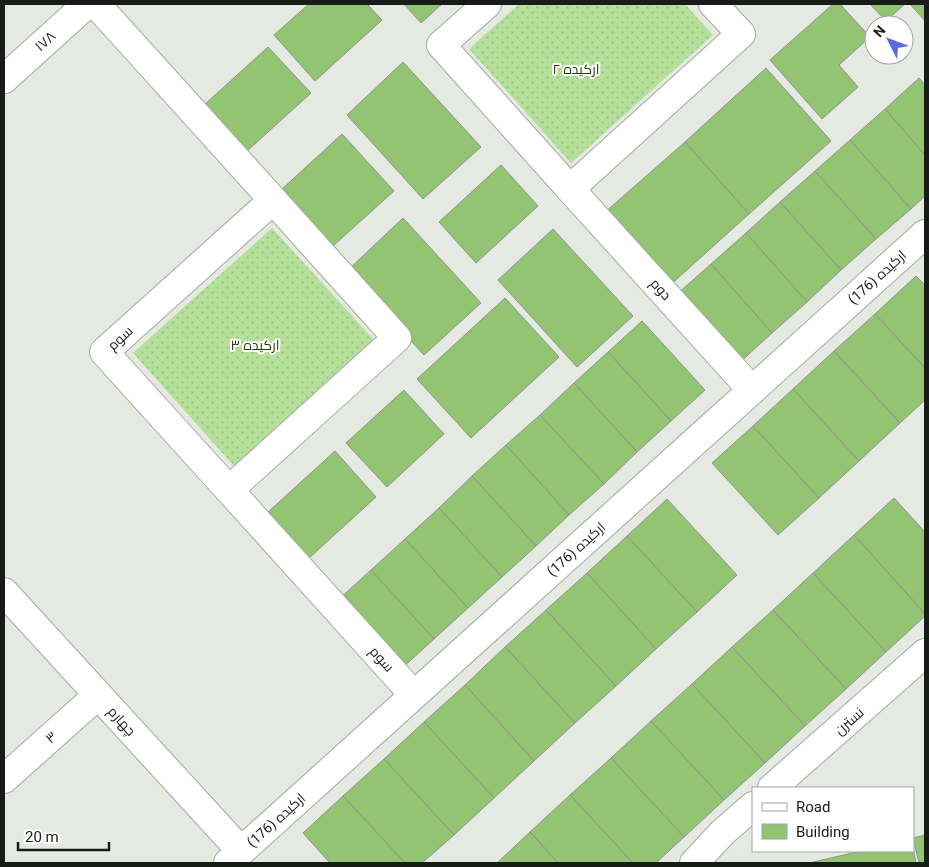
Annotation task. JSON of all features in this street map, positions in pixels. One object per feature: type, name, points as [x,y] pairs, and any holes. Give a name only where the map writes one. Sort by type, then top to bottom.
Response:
[{"type":"street","name":"۱۷۸","points":[[4,79],[87,4]]},
{"type":"street","points":[[96,4],[397,338],[229,490]]},
{"type":"street","name":"دوم","points":[[487,4],[441,45],[752,390]]},
{"type":"street","points":[[570,188],[740,34],[713,4]]},
{"type":"street","name":"سوم","points":[[273,200],[104,352],[414,695]]},
{"type":"street","name":"ارکیده (176)","points":[[234,857],[925,234]]},
{"type":"street","name":"چهارم","points":[[4,592],[98,695],[234,857]]},
{"type":"street","name":"نسترن","points":[[773,787],[925,653]]},
{"type":"street","name":"۳","points":[[4,778],[98,695]]},
{"type":"street","points":[[694,863],[723,832],[752,807]]},
{"type":"green space","name":"ارکیده ۲","points":[[519,4],[685,4],[713,35],[571,163],[469,49]]},
{"type":"green space","name":"ارکیده ۳","points":[[272,228],[374,340],[234,466],[133,353]]},
{"type":"building","points":[[309,4],[367,4],[382,20],[315,81],[274,35]]},
{"type":"building","points":[[404,4],[442,4],[421,23]]},
{"type":"building","points":[[833,4],[840,4],[864,30],[864,42],[839,65],[858,87],[822,119],[770,60]]},
{"type":"building","points":[[870,4],[905,4],[893,15],[880,15]]},
{"type":"building","points":[[910,4],[925,4],[925,21]]},
{"type":"building","points":[[268,47],[311,93],[246,152],[204,105]]},
{"type":"building","points":[[403,62],[481,147],[423,199],[347,115]]},
{"type":"building","points":[[766,68],[831,141],[749,214],[685,142]]},
{"type":"building","points":[[919,78],[925,85],[925,155],[885,109]]},
{"type":"building","points":[[885,109],[925,155],[925,196],[911,209],[850,140]]},
{"type":"building","points":[[342,134],[394,191],[333,246],[281,190]]},
{"type":"building","points":[[850,140],[911,209],[876,239],[815,171]]},
{"type":"building","points":[[685,142],[749,214],[668,287],[603,214]]},
{"type":"building","points":[[501,165],[538,206],[476,263],[439,222]]},
{"type":"building","points":[[815,171],[876,239],[841,270],[780,202]]},
{"type":"building","points":[[780,202],[841,270],[807,302],[746,233]]},
{"type":"building","points":[[403,218],[481,303],[424,355],[347,271]]},
{"type":"building","points":[[553,229],[633,316],[577,367],[498,280]]},
{"type":"building","points":[[746,233],[807,302],[772,333],[711,264]]},
{"type":"building","points":[[711,264],[772,333],[738,364],[676,295]]},
{"type":"building","points":[[916,276],[925,285],[925,368],[875,314]]},
{"type":"building","points":[[505,298],[559,357],[471,438],[417,379]]},
{"type":"building","points":[[875,314],[925,368],[925,400],[900,423],[834,351]]},
{"type":"building","points":[[642,321],[705,390],[671,421],[608,352]]},
{"type":"building","points":[[834,351],[900,423],[859,461],[793,389]]},
{"type":"building","points":[[608,352],[671,421],[637,452],[574,383]]},
{"type":"building","points":[[574,383],[637,452],[604,484],[540,415]]},
{"type":"building","points":[[793,389],[859,461],[819,498],[753,426]]},
{"type":"building","points":[[404,390],[444,434],[387,487],[346,443]]},
{"type":"building","points":[[540,415],[604,484],[569,515],[506,445]]},
{"type":"building","points":[[753,426],[819,498],[778,535],[712,463]]},
{"type":"building","points":[[506,445],[569,515],[536,546],[472,476]]},
{"type":"building","points":[[335,451],[376,497],[308,559],[267,513]]},
{"type":"building","points":[[472,476],[536,546],[502,577],[439,508]]},
{"type":"building","points":[[894,498],[925,532],[925,614],[854,535]]},
{"type":"building","points":[[667,499],[737,575],[697,612],[627,536]]},
{"type":"building","points":[[439,508],[502,577],[468,608],[405,539]]},
{"type":"building","points":[[854,535],[925,614],[886,652],[813,573]]},
{"type":"building","points":[[627,536],[697,612],[656,649],[587,573]]},
{"type":"building","points":[[405,539],[468,608],[434,639],[371,570]]},
{"type":"building","points":[[371,570],[434,639],[400,670],[337,601]]},
{"type":"building","points":[[587,573],[656,649],[616,686],[546,610]]},
{"type":"building","points":[[813,573],[886,652],[846,689],[773,610]]},
{"type":"building","points":[[546,610],[616,686],[575,723],[505,647]]},
{"type":"building","points":[[773,610],[846,689],[805,726],[732,647]]},
{"type":"building","points":[[505,647],[575,723],[534,761],[465,685]]},
{"type":"building","points":[[732,647],[805,726],[765,763],[692,684]]},
{"type":"building","points":[[692,684],[765,763],[724,800],[651,721]]},
{"type":"building","points":[[465,685],[534,761],[494,798],[424,722]]},
{"type":"building","points":[[651,721],[724,800],[684,837],[611,758]]},
{"type":"building","points":[[424,722],[494,798],[454,835],[384,759]]},
{"type":"building","points":[[611,758],[684,837],[656,863],[633,863],[570,795]]},
{"type":"building","points":[[384,759],[454,835],[422,863],[405,863],[343,796]]},
{"type":"building","points":[[570,795],[633,863],[558,863],[530,832]]},
{"type":"building","points":[[343,796],[405,863],[330,863],[303,833]]},
{"type":"building","points":[[530,832],[558,863],[497,863]]},
{"type":"building","points":[[925,835],[925,863],[919,863],[914,838]]},
{"type":"building","points":[[857,852],[914,852],[916,863],[809,863]]}]
